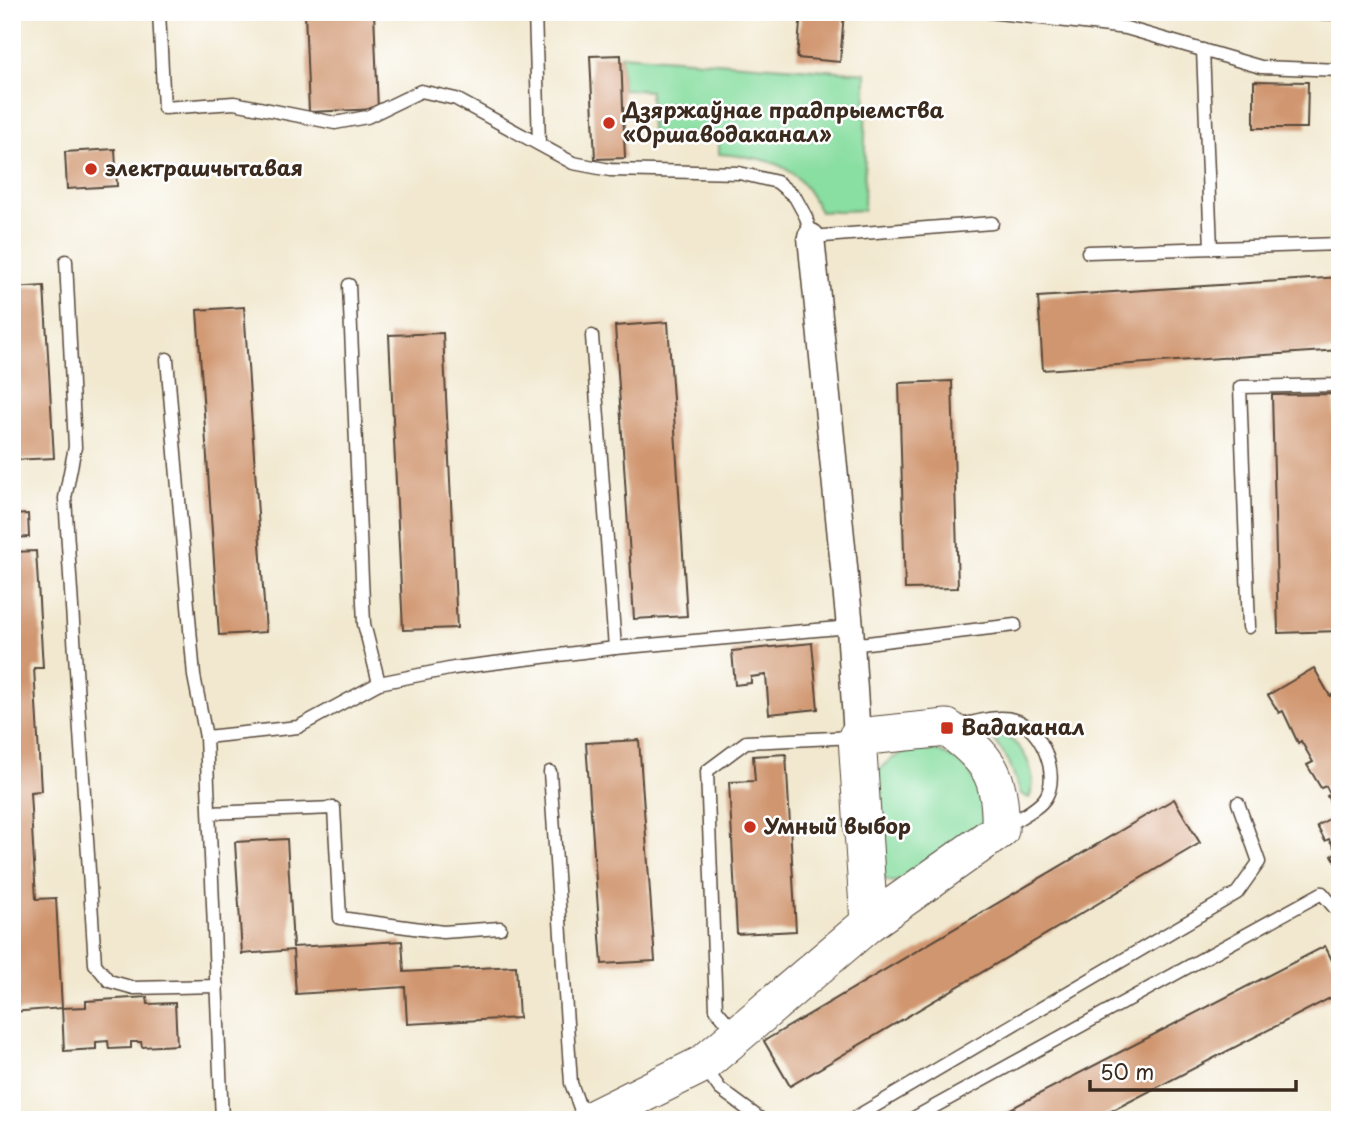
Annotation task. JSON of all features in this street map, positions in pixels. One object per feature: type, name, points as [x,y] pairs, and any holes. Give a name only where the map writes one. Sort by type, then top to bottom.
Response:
[{"type":"street","points":[[811,237],[851,636],[869,923]]},
{"type":"street","points":[[590,1120],[703,1064],[869,923],[1000,830],[1002,799],[992,770],[977,749],[947,728],[857,737]]},
{"type":"lane","points":[[159,12],[164,108],[234,103],[335,123],[366,117],[421,91],[456,99],[573,163],[610,170],[739,173],[777,182],[795,197],[806,217],[811,237],[992,223]]},
{"type":"lane","points":[[535,12],[539,145]]},
{"type":"lane","points":[[989,12],[1126,28],[1261,66],[1340,70]]},
{"type":"lane","points":[[1203,50],[1211,248]]},
{"type":"lane","points":[[1088,252],[1340,243]]},
{"type":"lane","points":[[66,261],[75,447],[65,498],[95,964],[109,981],[134,988],[217,986]]},
{"type":"lane","points":[[349,285],[364,624],[379,683]]},
{"type":"lane","points":[[592,336],[615,648]]},
{"type":"lane","points":[[167,359],[194,676],[206,737],[222,1120]]},
{"type":"lane","points":[[1249,627],[1240,387],[1340,385]]},
{"type":"lane","points":[[206,737],[298,727],[379,683],[454,668],[615,648],[1015,625]]},
{"type":"lane","points":[[947,728],[993,719],[1014,719],[1029,726],[1044,750],[1051,770],[1051,788],[1048,794],[1044,801],[1000,830]]},
{"type":"lane","points":[[737,1035],[716,1009],[707,771],[746,742],[857,737]]},
{"type":"lane","points":[[550,772],[571,1083],[584,1120]]},
{"type":"lane","points":[[850,1120],[1237,893],[1259,862],[1238,803]]},
{"type":"lane","points":[[209,813],[334,808],[340,918],[443,932],[500,928]]},
{"type":"lane","points":[[910,1120],[1322,893],[1340,914]]},
{"type":"lane","points":[[703,1064],[720,1090],[762,1120]]},
{"type":"green space","points":[[621,55],[866,73],[864,210],[820,212],[811,195],[791,173],[768,161],[719,154],[719,140],[651,135],[650,91],[622,89]]},
{"type":"green space","points":[[995,734],[1013,741],[1026,758],[1032,779],[1029,798],[1021,794],[1009,762],[993,738]]},
{"type":"green space","points":[[915,747],[945,754],[967,770],[980,793],[982,823],[904,879],[893,882],[884,879],[873,793],[879,771],[886,763]]},
{"type":"building","points":[[305,12],[374,12],[378,109],[309,112]]},
{"type":"building","points":[[801,12],[844,12],[840,62],[797,58]]},
{"type":"building","points":[[1249,12],[1340,12],[1340,20],[1249,18]]},
{"type":"building","name":"Дзяржаўнае прадпрыемства «Оршаводаканал»","points":[[621,55],[625,158],[595,159],[590,56]]},
{"type":"building","points":[[1254,81],[1308,82],[1307,128],[1254,128]]},
{"type":"building","name":"электрашчытавая","points":[[115,149],[117,186],[67,189],[65,152]]},
{"type":"building","points":[[1340,277],[1340,350],[1043,370],[1038,297]]},
{"type":"building","points":[[44,286],[54,458],[12,460],[12,288]]},
{"type":"building","points":[[244,307],[266,632],[219,635],[197,310]]},
{"type":"building","points":[[668,322],[687,616],[634,619],[615,326]]},
{"type":"building","points":[[443,333],[457,628],[403,630],[389,335]]},
{"type":"building","points":[[952,381],[958,588],[905,589],[899,383]]},
{"type":"building","points":[[1334,394],[1339,631],[1278,633],[1272,395]]},
{"type":"building","points":[[28,514],[29,537],[12,538],[12,515]]},
{"type":"building","points":[[36,551],[43,668],[34,668],[41,791],[30,792],[36,899],[56,898],[62,1008],[12,1012],[12,552]]},
{"type":"building","points":[[812,643],[818,709],[769,714],[766,675],[751,677],[751,683],[735,685],[732,651]]},
{"type":"building","points":[[1314,668],[1330,696],[1335,693],[1340,701],[1340,869],[1332,855],[1337,852],[1329,839],[1325,841],[1317,826],[1337,814],[1327,796],[1330,794],[1326,786],[1321,788],[1307,765],[1313,762],[1301,741],[1298,743],[1283,711],[1279,713],[1268,695]]},
{"type":"building","points":[[639,740],[655,961],[602,964],[586,743]]},
{"type":"building","points":[[786,754],[796,931],[737,934],[729,782],[755,781],[753,756]]},
{"type":"building","points":[[1174,799],[1200,843],[790,1086],[764,1041]]},
{"type":"building","points":[[287,839],[293,947],[402,941],[404,972],[516,966],[519,1018],[407,1024],[405,987],[296,994],[293,950],[242,954],[235,842]]},
{"type":"building","points":[[1325,946],[1340,976],[1340,993],[1094,1120],[989,1120]]},
{"type":"building","points":[[147,997],[148,1004],[175,1003],[177,1045],[142,1047],[141,1042],[131,1042],[131,1048],[109,1049],[108,1041],[96,1042],[96,1049],[64,1051],[62,1008],[86,1007],[86,1001]]},
{"type":"place","name":"Дзяржаўнае прадпрыемства «Оршаводаканал»","points":[[609,123]]},
{"type":"place","name":"электрашчытавая","points":[[91,169]]},
{"type":"place","name":"Вадаканал","points":[[947,728]]},
{"type":"place","name":"Умный выбор","points":[[750,827]]}]
